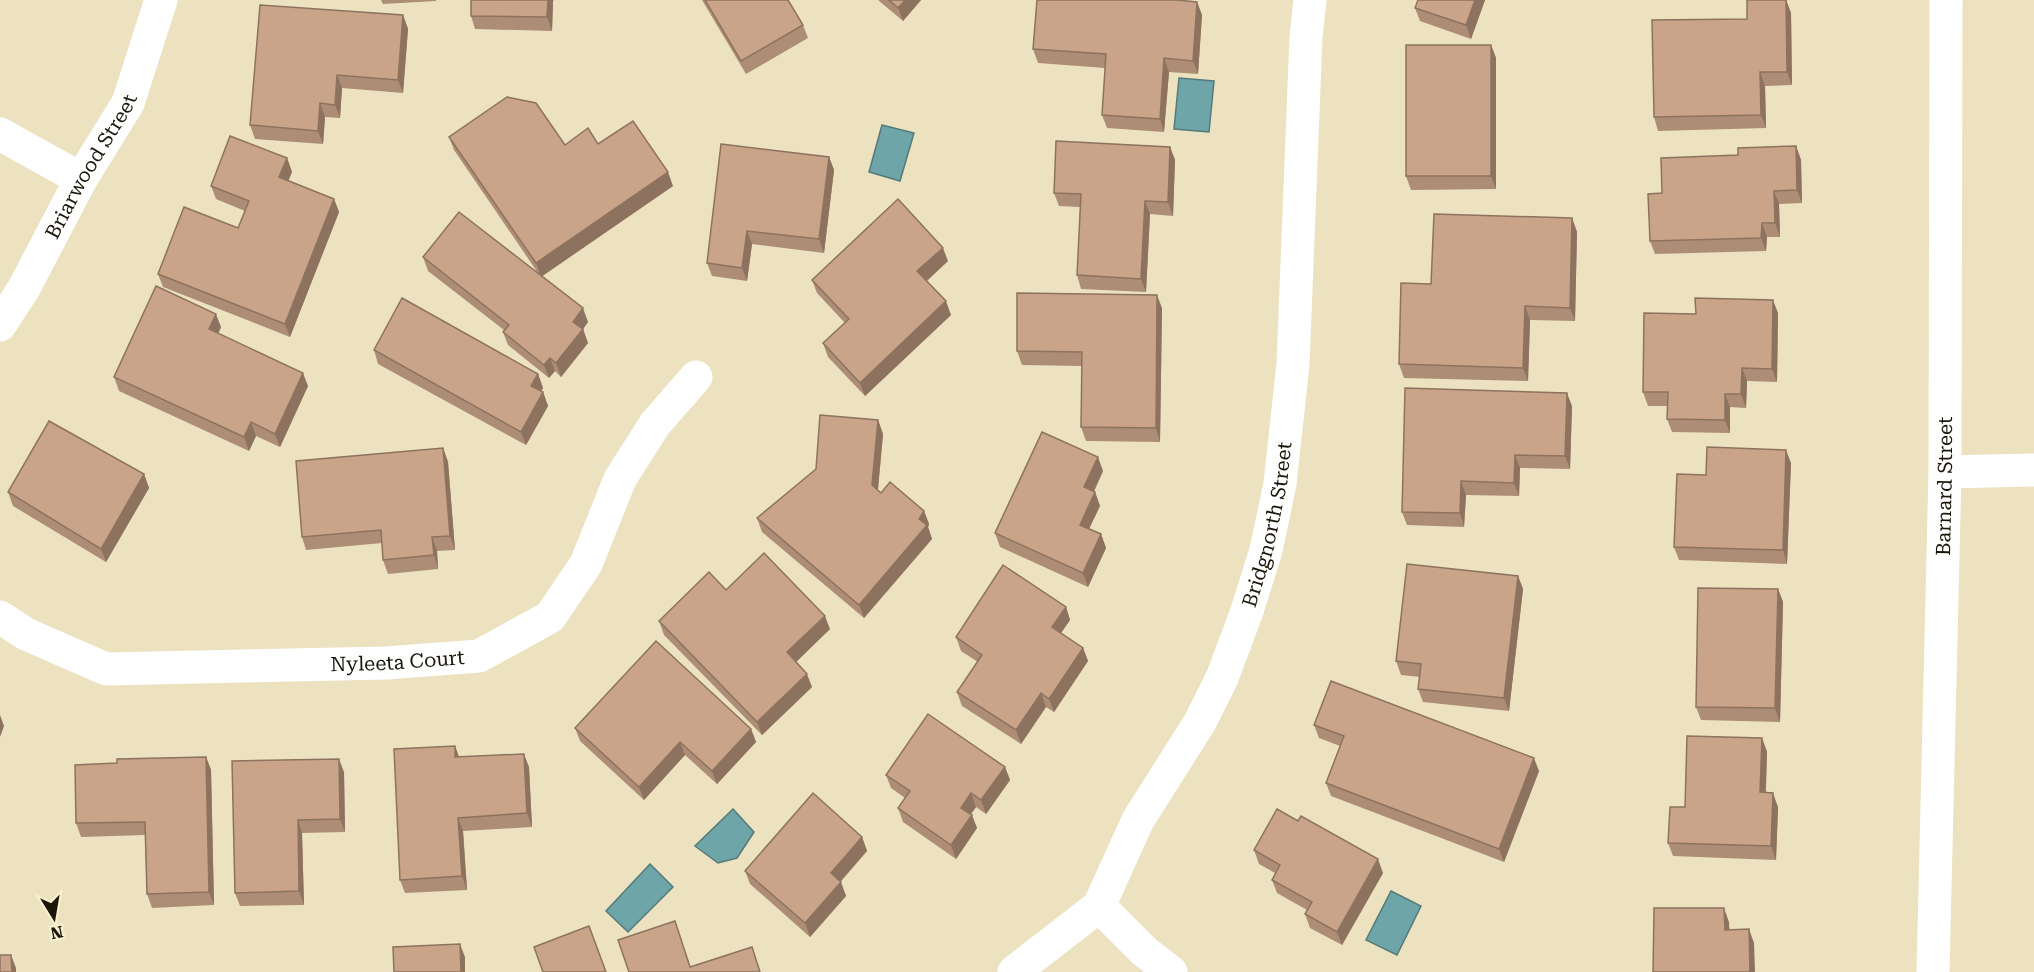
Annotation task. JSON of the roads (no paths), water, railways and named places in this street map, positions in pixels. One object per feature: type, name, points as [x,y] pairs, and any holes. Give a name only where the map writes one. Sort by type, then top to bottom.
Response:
[{"type":"street","name":"Briarwood Street","points":[[0,325],[24,288],[81,178],[128,103],[161,0]]},
{"type":"street","name":"Bridgnorth Street","points":[[1014,972],[1099,906],[1138,820],[1180,756],[1222,678],[1266,550],[1280,484],[1293,364],[1306,37],[1310,0]]},
{"type":"street","name":"Barnard Street","points":[[1933,972],[1945,472],[1946,0]]},
{"type":"street","points":[[0,134],[81,178]]},
{"type":"street","name":"Nyleeta Court","points":[[0,617],[26,634],[106,669],[375,663],[479,656],[550,617],[586,564],[620,479],[655,424],[696,377]]},
{"type":"street","points":[[1945,472],[2034,470]]},
{"type":"street","points":[[1099,906],[1144,951],[1171,972]]},
{"type":"water","points":[[1179,78],[1214,81],[1209,132],[1174,129]]},
{"type":"water","points":[[882,125],[914,133],[900,181],[869,172]]},
{"type":"water","points":[[733,809],[754,832],[737,858],[718,863],[695,846]]},
{"type":"water","points":[[650,864],[673,887],[628,932],[606,911]]},
{"type":"water","points":[[1391,891],[1421,906],[1397,955],[1366,940]]}]
